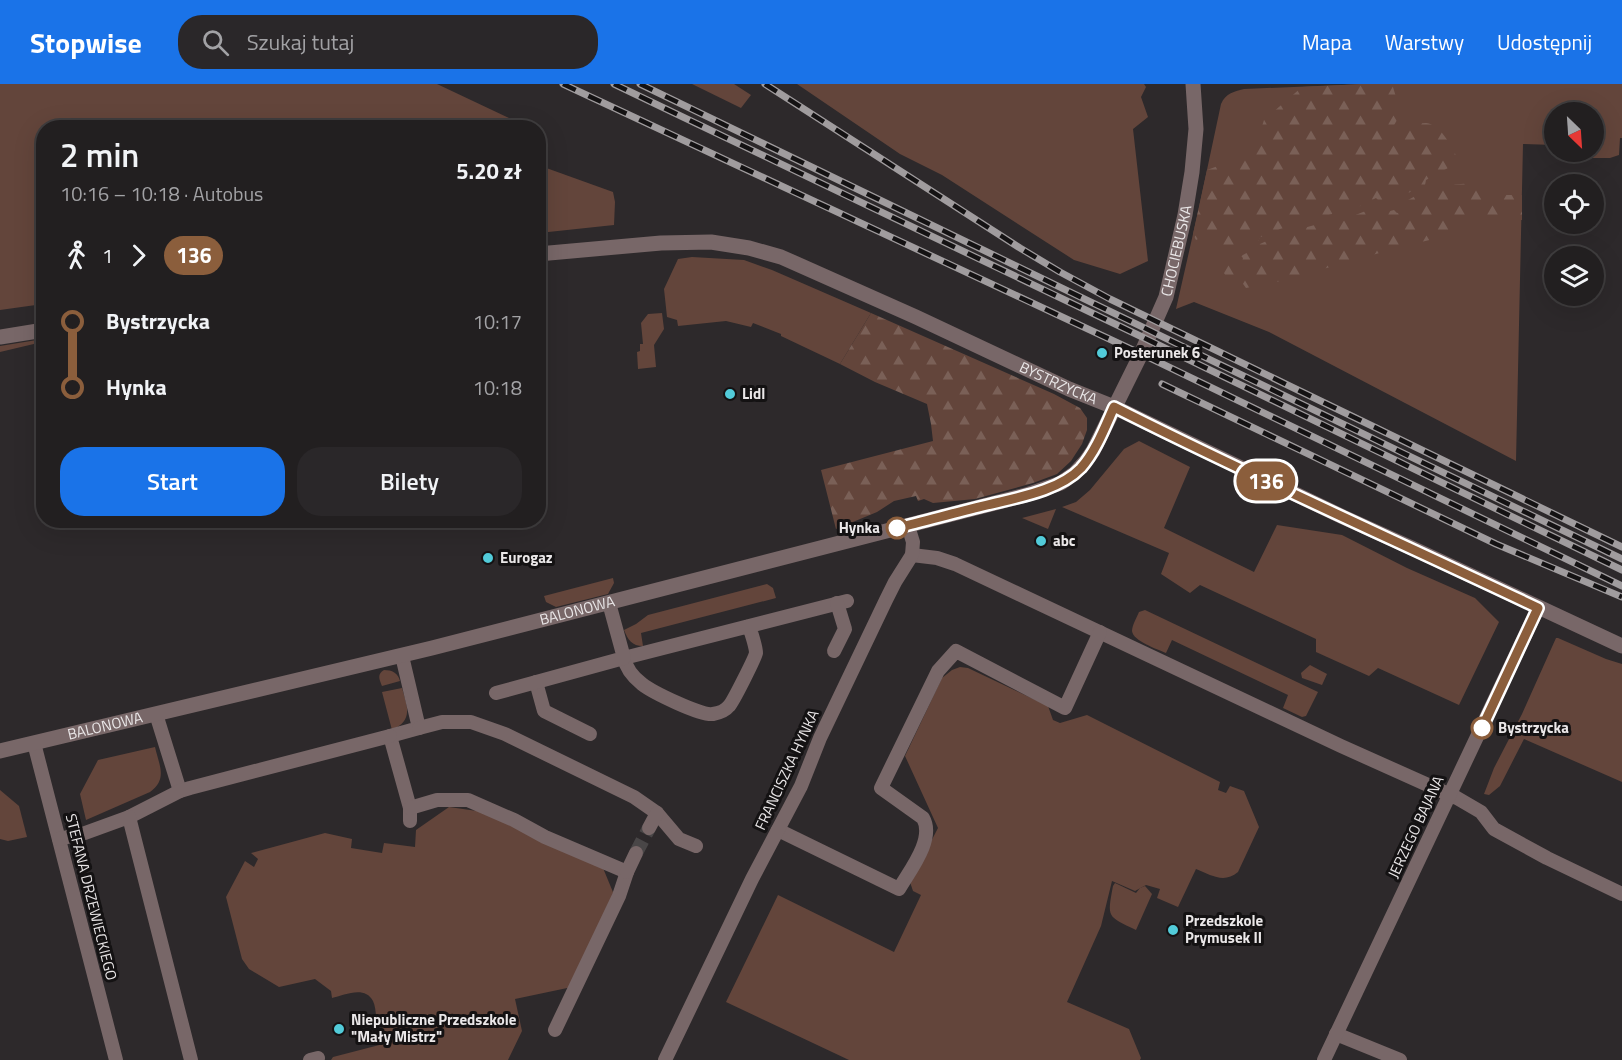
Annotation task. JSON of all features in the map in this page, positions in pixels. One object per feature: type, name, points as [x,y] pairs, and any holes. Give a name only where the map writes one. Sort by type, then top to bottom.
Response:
[{"type":"street","name":"CHOCIEBUSKA","points":[[1114,407],[1166,297],[1191,178],[1196,129],[1193,84]]},
{"type":"street","name":"BYSTRZYCKA","points":[[546,253],[661,243],[711,242],[748,248],[781,257],[1069,389],[1114,407],[1310,502],[1622,646]]},
{"type":"street","points":[[0,337],[36,331]]},
{"type":"street","name":"BALONOWA","points":[[0,751],[402,656],[1026,495],[1061,483],[1075,473],[1093,452],[1114,407]]},
{"type":"street","points":[[908,526],[912,555],[937,558],[956,564],[1341,746],[1450,794],[1482,812],[1494,829],[1547,858],[1622,894]]},
{"type":"street","name":"FRANCISZKA HYNKA","points":[[665,1060],[752,879],[801,786],[820,738],[886,600],[912,555]]},
{"type":"street","points":[[496,693],[842,602],[845,629],[834,651]]},
{"type":"street","points":[[609,603],[626,666],[638,681],[651,690],[702,713],[715,714],[731,704],[756,652],[749,626]]},
{"type":"street","name":"JERZEGO BAJANA","points":[[1324,1060],[1538,608]]},
{"type":"street","points":[[778,830],[899,889],[927,840],[927,825],[923,818],[881,788],[938,671],[956,651],[1065,708],[1100,632]]},
{"type":"street","points":[[402,656],[419,728]]},
{"type":"street","points":[[536,682],[544,711],[590,734]]},
{"type":"street","points":[[156,714],[180,791]]},
{"type":"street","points":[[59,839],[129,818],[180,791],[442,722],[456,721],[484,725],[624,792],[657,813],[679,839],[696,846]]},
{"type":"street","points":[[390,736],[410,814],[437,800],[468,800],[514,820],[545,837],[627,872]]},
{"type":"street","name":"STEFANA DRZEWIECKIEGO","points":[[34,743],[116,1060]]},
{"type":"street","points":[[649,828],[657,813]]},
{"type":"street","points":[[129,818],[191,1060]]},
{"type":"street","points":[[555,1029],[619,896],[636,853]]},
{"type":"street","points":[[1336,1034],[1400,1060]]},
{"type":"green space","points":[[0,84],[437,84],[513,120],[36,120],[36,305],[0,310]]},
{"type":"green space","points":[[692,84],[734,84],[751,95],[741,108]]},
{"type":"green space","points":[[797,84],[1144,84],[1146,87],[1141,97],[1148,117],[1133,129],[1148,261],[1120,274],[1074,260],[942,175],[900,154]]},
{"type":"green space","points":[[1365,84],[1622,84],[1622,138],[1620,138],[1619,155],[1604,158],[1604,102],[1544,102],[1544,145],[1523,144],[1516,461],[1269,332],[1194,302],[1176,309],[1221,104],[1228,95],[1244,89]]},
{"type":"green space","points":[[1392,84],[1401,113],[1393,127],[1397,129],[1415,124],[1432,124],[1446,138],[1459,162],[1426,180],[1425,185],[1406,194],[1403,191],[1399,192],[1397,197],[1388,204],[1376,198],[1372,202],[1340,213],[1337,210],[1333,211],[1332,214],[1260,237],[1258,241],[1241,251],[1230,246],[1226,247],[1225,252],[1220,253],[1203,244],[1200,238],[1196,240],[1193,234],[1207,170],[1237,159],[1252,150],[1264,120],[1302,87]]},
{"type":"green space","points":[[546,168],[613,192],[614,225],[546,232]]},
{"type":"green space","points":[[1446,178],[1448,185],[1474,183],[1495,195],[1522,195],[1522,220],[1467,220],[1468,231],[1404,246],[1281,281],[1246,288],[1241,281],[1230,283],[1221,268],[1234,261],[1237,264],[1242,262],[1241,256],[1282,234],[1340,218],[1343,221],[1347,220],[1378,206],[1397,213],[1409,214],[1411,210],[1407,206],[1408,200],[1427,192],[1428,188]]},
{"type":"green space","points":[[692,257],[744,260],[871,313],[840,364],[781,334],[753,323],[751,327],[726,321],[678,326],[677,320],[667,317],[664,289],[678,259]]},
{"type":"green space","points":[[662,313],[664,329],[654,345],[656,367],[638,369],[637,352],[640,351],[640,344],[643,344],[641,323],[648,314]]},
{"type":"green space","points":[[871,313],[1054,394],[1080,408],[1087,418],[1087,430],[1082,444],[1071,461],[1057,474],[975,499],[933,503],[924,499],[918,501],[916,496],[894,501],[877,512],[836,529],[821,470],[933,441],[927,404],[840,364]]},
{"type":"green space","points":[[36,340],[36,343],[0,352],[0,346]]},
{"type":"green space","points":[[1139,441],[1190,467],[1164,528],[1254,572],[1277,525],[1342,535],[1407,568],[1475,598],[1499,622],[1459,705],[1378,668],[1369,676],[1316,652],[1316,639],[1200,585],[1190,593],[1161,574],[1169,553],[1062,507],[1076,502],[1090,490],[1124,449]]},
{"type":"green space","points":[[1056,509],[1048,529],[1022,518]]},
{"type":"green space","points":[[613,578],[614,583],[608,594],[556,607],[546,602],[544,596]]},
{"type":"green space","points":[[767,584],[773,588],[776,598],[641,633],[643,646],[631,642],[624,630],[648,615]]},
{"type":"green space","points":[[1145,610],[1318,692],[1306,716],[1302,717],[1283,708],[1288,695],[1172,640],[1166,653],[1136,638],[1132,629],[1139,612]]},
{"type":"green space","points":[[1556,638],[1622,664],[1622,782],[1524,739],[1500,786],[1489,795],[1484,794],[1494,768],[1522,714]]},
{"type":"green space","points":[[1310,665],[1327,674],[1322,685],[1302,678],[1301,673]]},
{"type":"green space","points":[[960,667],[968,668],[1048,706],[1053,720],[1060,723],[1087,715],[1220,782],[1218,790],[1226,793],[1230,786],[1244,791],[1259,827],[1238,872],[1233,876],[1217,877],[1196,869],[1178,907],[1157,898],[1160,889],[1146,885],[1135,891],[1112,881],[1101,926],[1067,1002],[1129,1029],[1140,1060],[849,1060],[726,1002],[778,895],[894,952],[921,895],[913,891],[910,882],[938,828],[905,756],[942,678]]},
{"type":"green space","points":[[384,670],[394,672],[400,681],[382,686],[379,677]]},
{"type":"green space","points":[[402,688],[407,707],[406,717],[404,722],[392,730],[382,692]]},
{"type":"green space","points":[[155,747],[161,771],[156,787],[150,792],[86,820],[80,794],[98,760]]},
{"type":"green space","points":[[0,790],[19,806],[27,837],[8,841],[0,839]]},
{"type":"green space","points":[[449,807],[484,812],[603,868],[615,897],[572,987],[515,999],[522,1031],[508,1060],[331,1060],[333,1057],[387,1043],[381,1024],[377,1025],[373,1001],[365,993],[360,992],[332,998],[331,991],[315,979],[279,987],[249,969],[242,959],[226,897],[245,861],[254,867],[258,859],[251,853],[325,833],[352,839],[351,848],[382,853],[384,843],[415,847],[416,830]]},
{"type":"green space","points":[[1115,883],[1136,893],[1145,886],[1152,894],[1136,930],[1119,922],[1111,915],[1110,904]]},
{"type":"tunnel","points":[[636,853],[649,828]]},
{"type":"railway","points":[[563,84],[1150,358],[1622,586]]},
{"type":"railway","points":[[614,84],[1622,570]]},
{"type":"railway","points":[[640,84],[1622,559]]},
{"type":"railway","points":[[765,84],[1060,272],[1110,299],[1622,547]]},
{"type":"railway","points":[[1162,384],[1496,544],[1622,597]]},
{"type":"bus line","name":"136","points":[[897,528],[1026,495],[1061,483],[1075,473],[1093,452],[1114,407],[1538,608],[1482,728]]},
{"type":"place","name":"Posterunek 6","points":[[1102,353]]},
{"type":"place","name":"Lidl","points":[[730,394]]},
{"type":"place","name":"Hynka","points":[[897,528]]},
{"type":"place","name":"abc","points":[[1041,541]]},
{"type":"place","name":"Eurogaz","points":[[488,558]]},
{"type":"place","name":"Bystrzycka","points":[[1482,728]]},
{"type":"place","name":"Przedszkole Prymusek II","points":[[1173,930]]},
{"type":"place","name":"Niepubliczne Przedszkole \"Mały Mistrz\"","points":[[339,1029]]}]
